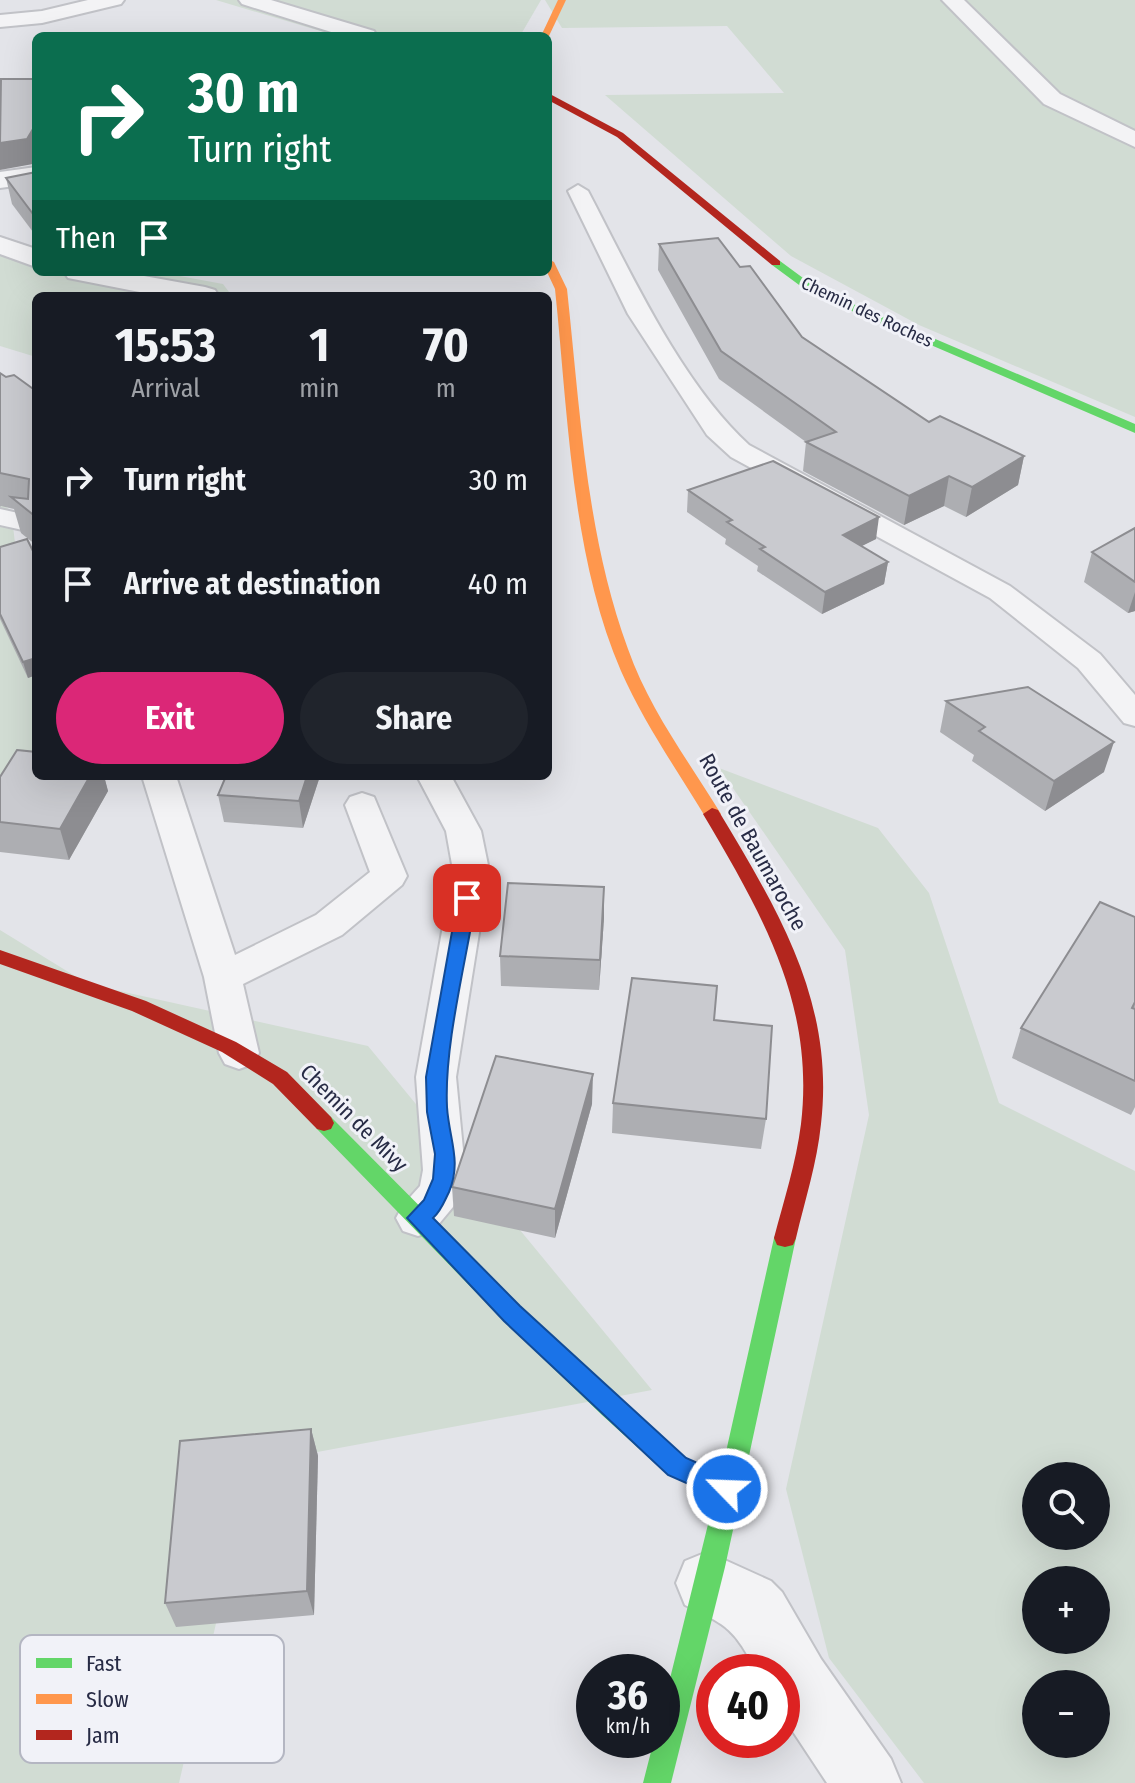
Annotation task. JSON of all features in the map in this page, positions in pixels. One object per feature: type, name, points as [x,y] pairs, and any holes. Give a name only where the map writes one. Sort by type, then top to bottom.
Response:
[{"type":"street","points":[[0,21],[42,17],[114,0]]},
{"type":"street","points":[[249,0],[353,32]]},
{"type":"street","points":[[547,32],[562,0]]},
{"type":"street","points":[[952,0],[1052,99],[1135,140]]},
{"type":"street","points":[[42,17],[54,32]]},
{"type":"street","name":"Chemin des Roches","points":[[552,98],[585,112],[623,137],[781,269],[814,291],[1135,429]]},
{"type":"street","points":[[0,180],[32,176]]},
{"type":"street","points":[[0,245],[32,257]]},
{"type":"street","name":"Route de Baumaroche","points":[[552,270],[561,289],[593,554],[621,651],[647,703],[766,907],[807,1005],[814,1063],[811,1123],[707,1583],[657,1783]]},
{"type":"street","points":[[99,276],[184,292]]},
{"type":"street","name":"Chemin de Mivy","points":[[0,957],[139,1006],[239,1053],[280,1078],[523,1324],[677,1467],[727,1489]]},
{"type":"street","points":[[707,1583],[749,1603],[760,1614],[798,1682],[867,1783]]},
{"type":"lane","points":[[578,191],[640,314],[716,429],[740,451],[1000,592],[1089,661],[1135,716]]},
{"type":"lane","points":[[0,517],[32,524]]},
{"type":"lane","points":[[160,780],[223,977],[239,1053]]},
{"type":"lane","points":[[418,1218],[432,1206],[444,1179],[446,1154],[437,1112],[436,1077],[459,956],[471,870],[470,842],[436,780]]},
{"type":"lane","points":[[223,977],[329,925],[389,876],[362,805]]},
{"type":"shaded area","points":[[216,0],[541,0],[522,32],[324,32]]},
{"type":"shaded area","points":[[545,0],[1135,0],[1135,417],[919,325],[791,256],[605,95],[784,93],[727,26],[562,28]]},
{"type":"shaded area","points":[[0,242],[32,248],[32,276],[180,276],[223,284],[229,292],[32,292],[32,356],[0,346]]},
{"type":"shaded area","points":[[0,502],[11,511],[29,653],[32,655],[32,753],[0,793]]},
{"type":"shaded area","points":[[719,768],[878,828],[929,893],[999,1103],[1135,1171],[1135,1783],[924,1783],[829,1658],[786,1489],[869,1115],[845,950]]},
{"type":"shaded area","points":[[0,930],[88,984],[368,1046],[652,1390],[253,1464],[213,1635],[20,1635],[20,1763],[184,1763],[179,1783],[0,1783]]},
{"type":"building","points":[[1,79],[32,79],[32,131],[27,139],[0,143]]},
{"type":"building","points":[[32,173],[32,213],[6,178]]},
{"type":"building","points":[[718,238],[740,267],[750,266],[802,337],[929,422],[940,416],[1024,456],[972,487],[949,476],[909,496],[806,442],[836,432],[721,351],[659,244]]},
{"type":"building","points":[[0,373],[6,377],[14,375],[32,388],[32,514],[11,497],[28,499],[29,479],[0,473]]},
{"type":"building","points":[[773,461],[879,517],[843,535],[888,562],[825,592],[760,549],[765,547],[727,522],[732,520],[688,490]]},
{"type":"building","points":[[1135,528],[1135,582],[1092,552]]},
{"type":"building","points":[[27,539],[32,549],[32,659],[23,662],[0,614],[0,547]]},
{"type":"building","points":[[1028,687],[1114,742],[1054,781],[979,731],[985,727],[946,701]]},
{"type":"building","points":[[17,750],[32,752],[32,780],[88,780],[60,829],[0,822],[0,777]]},
{"type":"building","points":[[224,780],[306,780],[299,801],[218,795]]},
{"type":"building","points":[[508,883],[604,887],[600,960],[500,956]]},
{"type":"building","points":[[1100,902],[1135,917],[1135,1002],[1132,1008],[1135,1009],[1135,1081],[1021,1028]]},
{"type":"building","points":[[632,978],[717,986],[714,1020],[772,1026],[766,1119],[613,1103]]},
{"type":"building","points":[[496,1056],[593,1074],[555,1209],[452,1187]]},
{"type":"building","points":[[311,1429],[307,1591],[165,1603],[180,1441]]},
{"type":"traffic: fast","points":[[776,263],[814,291],[1135,429]]},
{"type":"traffic: fast","points":[[324,1123],[512,1314],[610,1407],[677,1467],[727,1489]]},
{"type":"traffic: fast","points":[[657,1783],[712,1567],[785,1238]]},
{"type":"traffic: slow","points":[[547,32],[562,0]]},
{"type":"traffic: slow","points":[[552,270],[561,289],[587,517],[607,606],[620,649],[639,692],[712,814]]},
{"type":"traffic: jam","points":[[552,98],[620,135],[776,263]]},
{"type":"traffic: jam","points":[[712,814],[774,924],[803,998],[811,1037],[814,1079],[811,1123],[785,1238]]},
{"type":"traffic: jam","points":[[0,957],[139,1006],[229,1047],[280,1078],[324,1123]]},
{"type":"route","points":[[467,898],[436,1077],[437,1112],[446,1154],[444,1179],[432,1206],[418,1218],[512,1314],[677,1467],[727,1489]]}]
